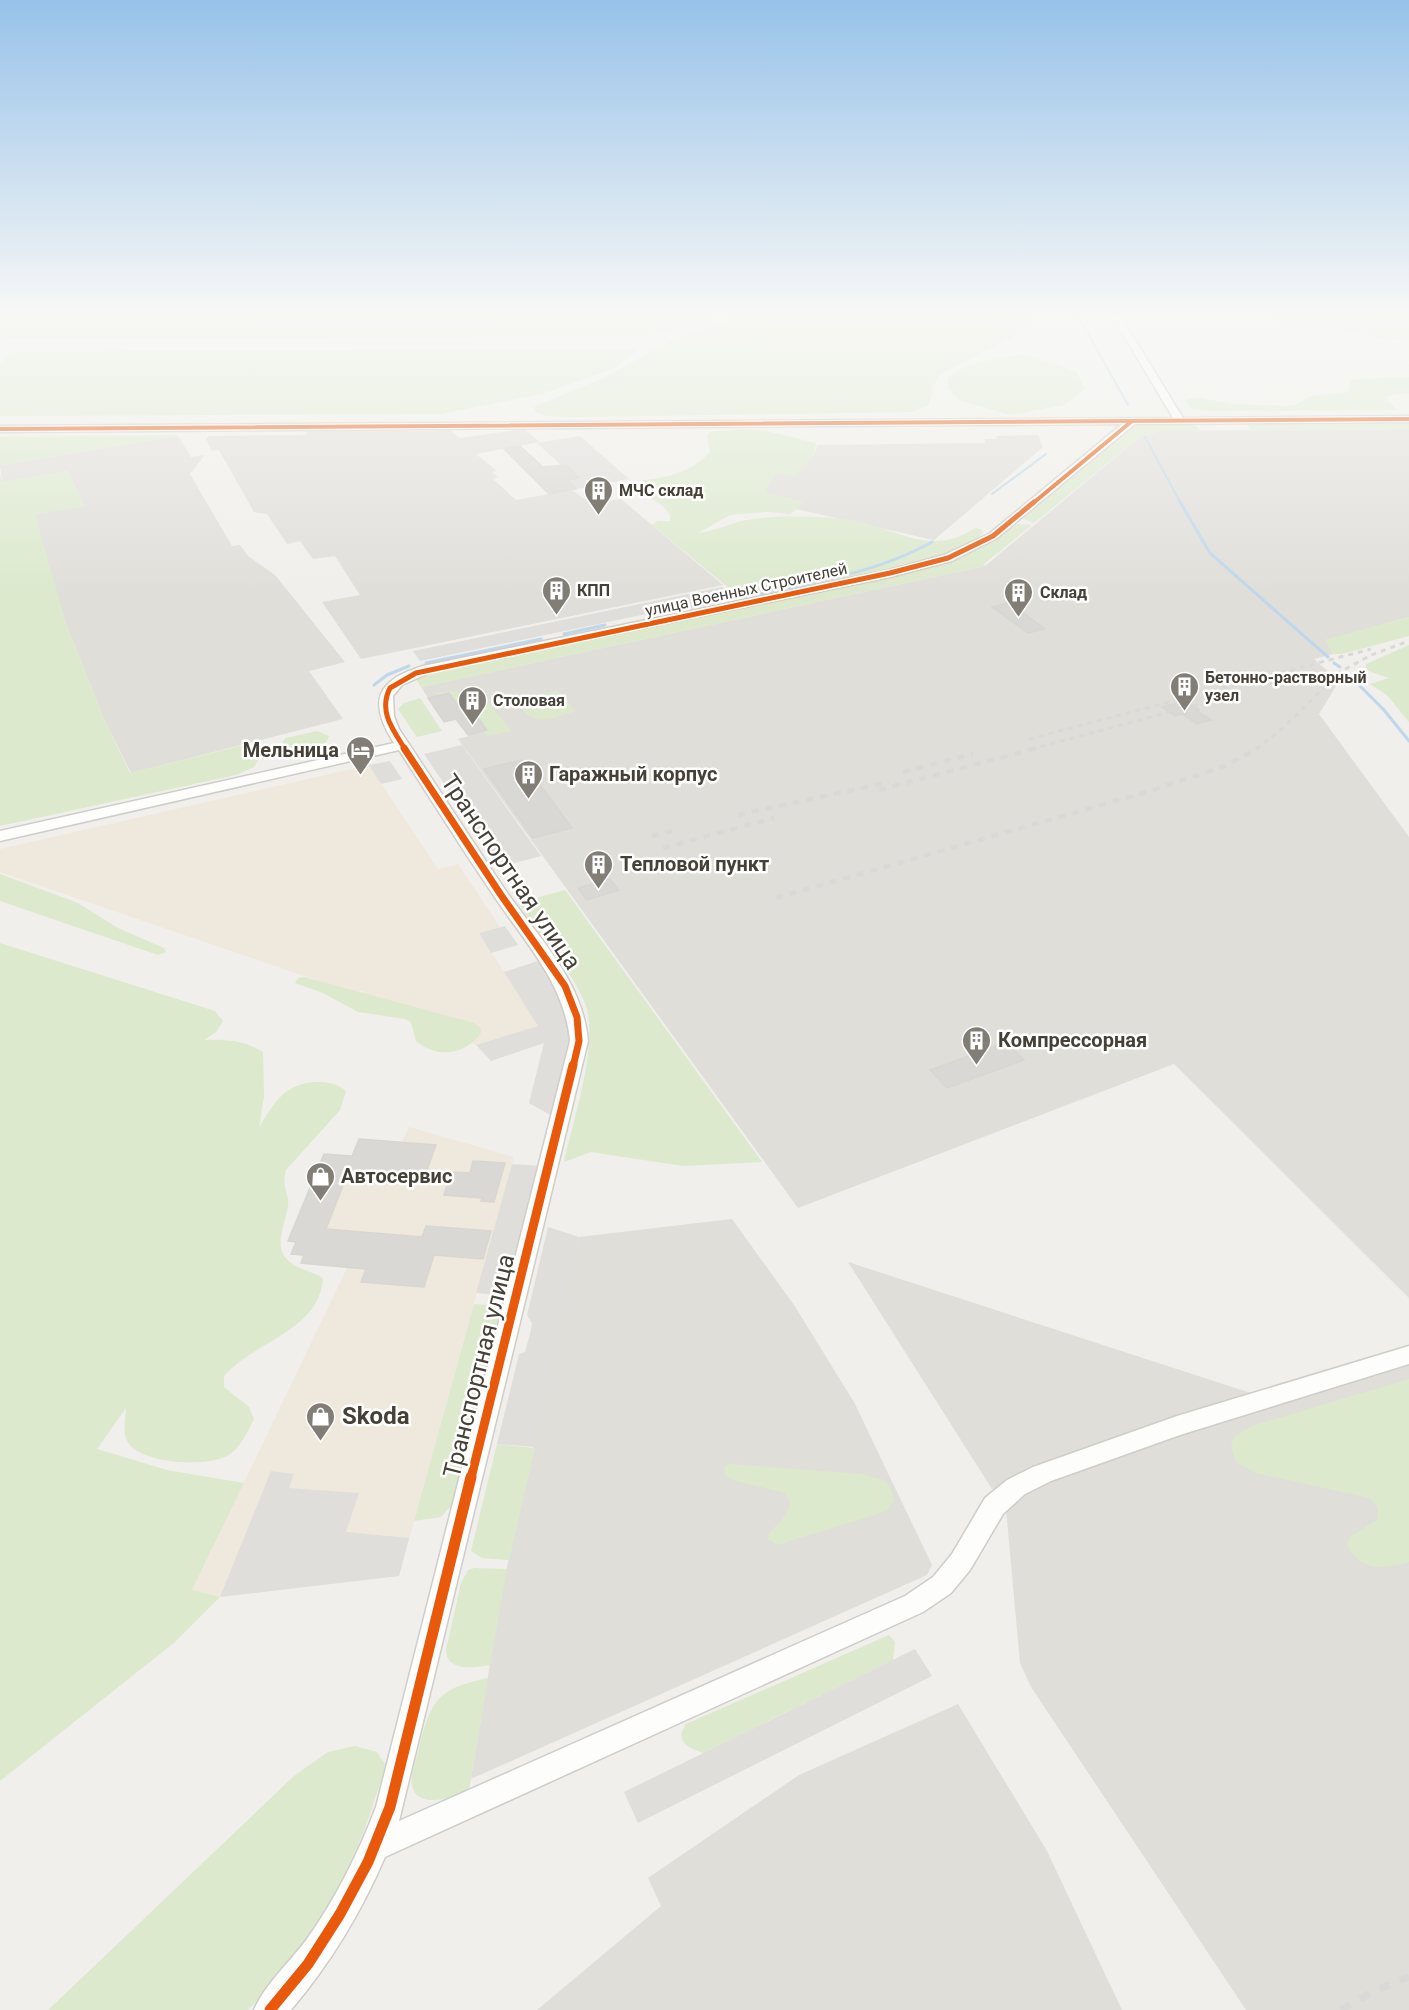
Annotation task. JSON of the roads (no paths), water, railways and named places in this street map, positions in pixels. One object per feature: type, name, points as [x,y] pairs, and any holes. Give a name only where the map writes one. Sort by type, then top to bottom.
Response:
[{"type":"street","points":[[1172,408],[1180,421]]},
{"type":"street","points":[[0,429],[1409,419]]},
{"type":"street","name":"улица Военных Строителей","points":[[403,745],[388,721],[383,705],[390,688],[408,675],[890,573],[948,558],[993,536],[1132,421]]},
{"type":"street","points":[[0,836],[403,745]]},
{"type":"street","name":"Транспортная улица","points":[[270,2010],[307,1968],[333,1929],[355,1892],[376,1846],[402,1763],[572,1073],[579,1030],[573,1002],[565,986],[501,895],[403,745]]},
{"type":"street","points":[[376,1846],[914,1604],[942,1585],[961,1562],[994,1506],[1002,1496],[1024,1482],[1178,1426],[1409,1355]]},
{"type":"waterway","points":[[1145,437],[1181,504]]},
{"type":"waterway","points":[[992,494],[1046,454]]},
{"type":"waterway","points":[[1180,502],[1210,553],[1328,657]]},
{"type":"waterway","points":[[727,600],[858,572],[908,554],[932,542]]},
{"type":"waterway","points":[[665,613],[713,602]]},
{"type":"waterway","points":[[564,634],[605,625]]},
{"type":"waterway","points":[[426,663],[541,639]]},
{"type":"waterway","points":[[1334,663],[1340,667]]},
{"type":"waterway","points":[[374,685],[387,675],[409,666]]},
{"type":"waterway","points":[[1347,673],[1384,710],[1409,741]]},
{"type":"railway","points":[[1256,749],[1283,728],[1340,672],[1371,655],[1409,641]]},
{"type":"railway","points":[[1029,739],[1371,649]]},
{"type":"railway","points":[[1193,706],[1223,697]]},
{"type":"railway","points":[[1031,749],[1170,712]]},
{"type":"railway","points":[[879,790],[1037,748]]},
{"type":"railway","points":[[776,898],[1147,792],[1225,766],[1258,748]]},
{"type":"railway","points":[[903,772],[973,754]]},
{"type":"railway","points":[[738,815],[889,782]]},
{"type":"railway","points":[[663,848],[774,818]]},
{"type":"railway","points":[[652,836],[676,830]]},
{"type":"railway","points":[[1341,2010],[1376,1990],[1409,1977]]},
{"type":"place","name":"МЧС склад","points":[[598,516]]},
{"type":"place","name":"КПП","points":[[556,616]]},
{"type":"place","name":"Склад","points":[[1019,618]]},
{"type":"place","name":"Бетонно-растворный узел","points":[[1184,712]]},
{"type":"place","name":"Столовая","points":[[472,726]]},
{"type":"place","name":"Мельница","points":[[360,776]]},
{"type":"place","name":"Гаражный корпус","points":[[528,800]]},
{"type":"place","name":"Тепловой пункт","points":[[599,890]]},
{"type":"place","name":"Компрессорная","points":[[977,1066]]},
{"type":"place","name":"Автосервис","points":[[320,1202]]},
{"type":"place","name":"Skoda","points":[[321,1442]]}]
